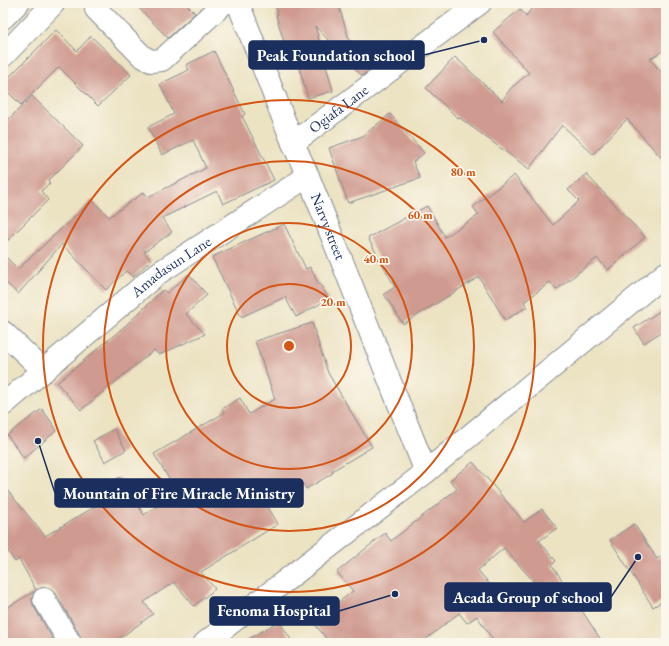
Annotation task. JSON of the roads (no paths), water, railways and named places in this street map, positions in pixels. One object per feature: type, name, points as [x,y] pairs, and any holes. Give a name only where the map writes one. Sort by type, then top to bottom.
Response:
[{"type":"street","points":[[3,56],[54,3]]},
{"type":"street","points":[[96,9],[142,56],[151,61],[162,60],[224,3]]},
{"type":"street","name":"Narvy street","points":[[238,3],[426,472]]},
{"type":"street","name":"Ogiafa Lane","points":[[293,143],[480,3]]},
{"type":"street","name":"Amadasun Lane","points":[[3,405],[157,274],[308,176]]},
{"type":"street","points":[[205,643],[426,472],[666,273]]},
{"type":"street","points":[[3,332],[44,371]]},
{"type":"street","points":[[44,599],[70,643]]},
{"type":"place","name":"Peak Foundation school","points":[[484,40]]},
{"type":"place","name":"Mountain of Fire Miracle Ministry","points":[[38,441]]},
{"type":"place","name":"Acada Group of school","points":[[638,557]]},
{"type":"place","name":"Fenoma Hospital","points":[[395,594]]}]
